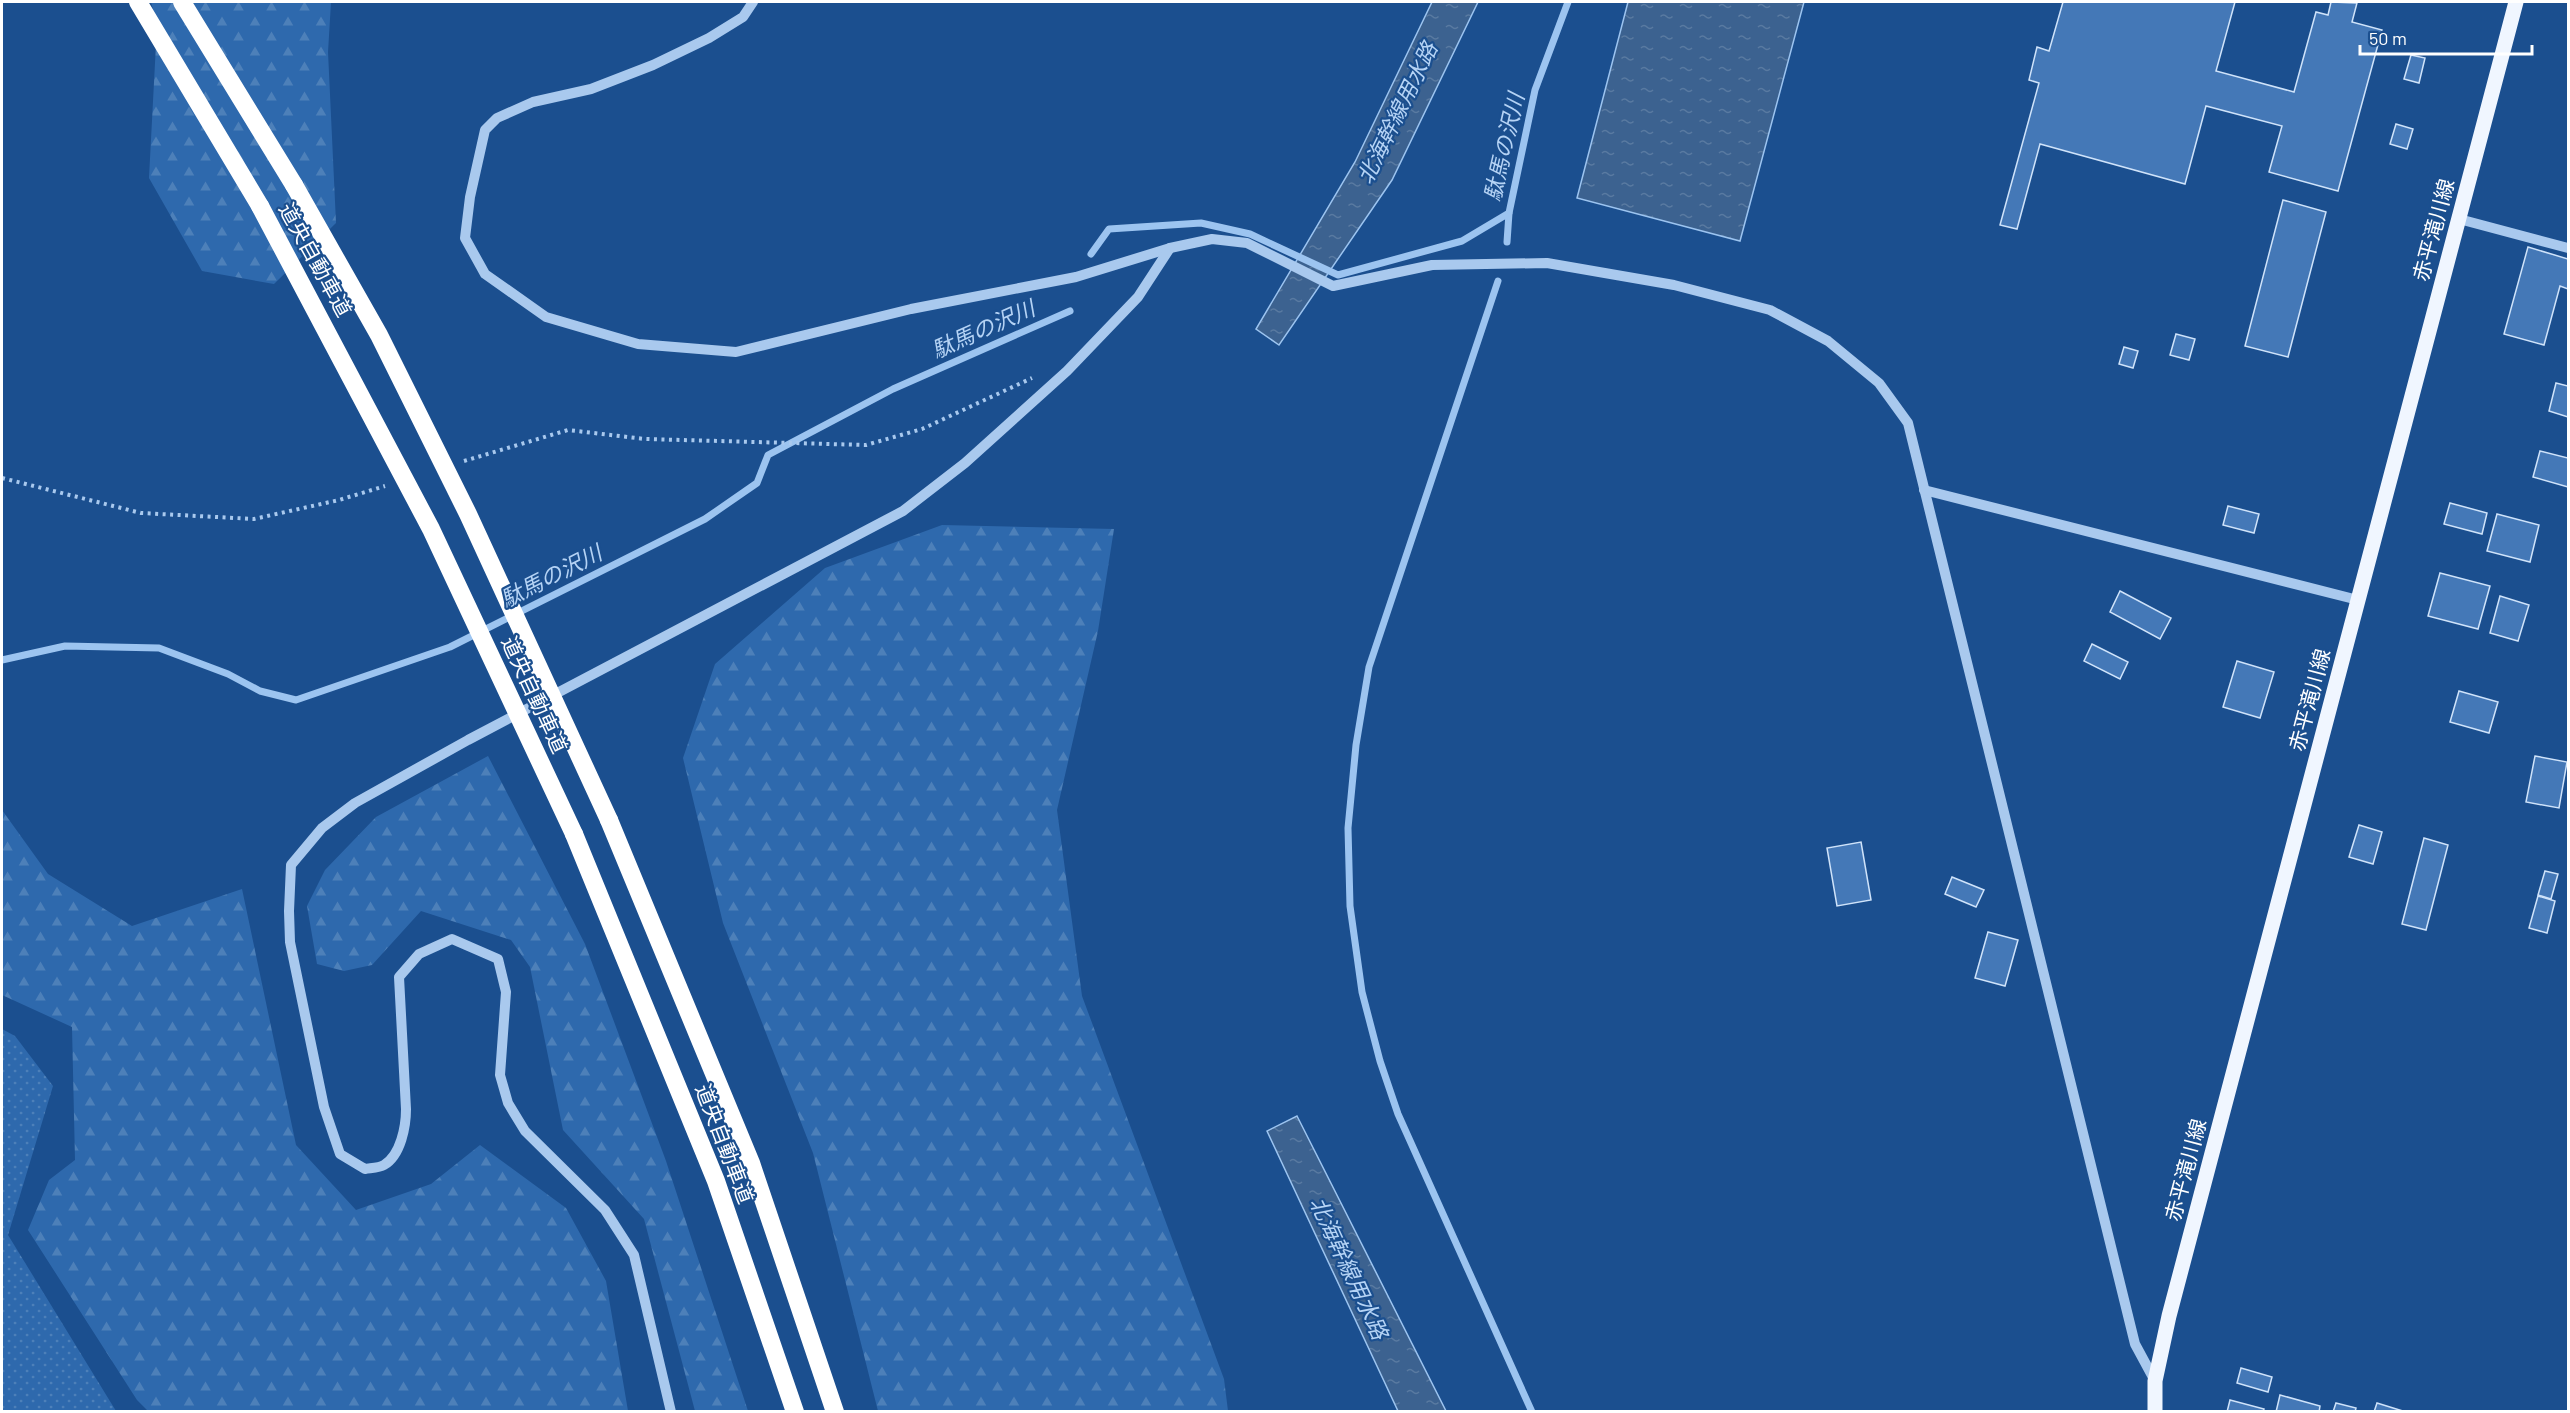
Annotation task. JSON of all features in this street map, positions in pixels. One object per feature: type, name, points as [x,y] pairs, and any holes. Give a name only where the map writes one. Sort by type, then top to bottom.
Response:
[{"type":"highway","name":"道央自動車道","points":[[138,2],[260,206],[431,529],[574,834],[717,1181],[795,1412]]},
{"type":"highway","name":"道央自動車道","points":[[182,2],[294,185],[379,335],[468,514],[609,820],[751,1163],[835,1412]]},
{"type":"main road","name":"赤平滝川線","points":[[2155,1412],[2155,1381],[2169,1316],[2516,2]]},
{"type":"street","points":[[753,2],[743,16],[710,38],[653,65],[591,89],[533,102],[497,118],[485,130],[470,197],[465,238],[485,274],[546,317],[638,344],[736,352],[911,309],[1076,277],[1170,248],[1212,239],[1247,243],[1333,286],[1432,265],[1547,263],[1674,285],[1770,310],[1828,341],[1879,383],[1908,423],[2135,1344],[2155,1381]]},
{"type":"street","points":[[2459,219],[2568,248]]},
{"type":"street","points":[[671,1412],[634,1255],[605,1210],[525,1131],[508,1103],[500,1075],[506,993],[498,959],[452,939],[419,954],[399,977],[406,1122],[397,1150],[384,1165],[365,1169],[340,1155],[324,1107],[290,942],[291,865],[322,828],[355,803],[468,740],[903,511],[965,463],[1068,371],[1138,297],[1170,248]]},
{"type":"street","points":[[1924,490],[2358,600]]},
{"type":"path","points":[[459,463],[568,430],[645,439],[866,445],[922,429],[1048,370],[1068,371]]},
{"type":"path","points":[[2,478],[141,513],[254,519],[339,500],[394,483]]},
{"type":"green space","points":[[151,2],[331,2],[328,52],[336,223],[274,284],[202,271],[149,178],[157,25]]},
{"type":"green space","points":[[942,525],[1114,529],[1098,631],[1057,810],[1082,996],[1224,1379],[1228,1411],[878,1411],[813,1153],[723,923],[683,758],[715,664],[825,568]]},
{"type":"green space","points":[[488,756],[585,944],[666,1161],[748,1411],[695,1411],[644,1219],[563,1130],[530,967],[511,940],[421,911],[372,965],[344,971],[317,964],[307,906],[325,870],[376,817]]},
{"type":"green space","points":[[2,810],[48,874],[132,926],[242,889],[296,1145],[356,1210],[431,1184],[480,1145],[566,1208],[606,1281],[628,1411],[148,1411],[137,1400],[28,1230],[49,1180],[75,1160],[72,1027],[2,995]]},
{"type":"green space","points":[[2,1029],[15,1036],[53,1086],[8,1235],[116,1411],[2,1411]]},
{"type":"water","name":"北海幹線用水路","points":[[1432,2],[1478,2],[1392,180],[1279,345],[1256,329],[1355,162]]},
{"type":"water","points":[[1628,2],[1804,2],[1740,241],[1577,198]]},
{"type":"water","name":"北海幹線用水路","points":[[1297,1116],[1446,1411],[1398,1411],[1267,1131]]},
{"type":"building","points":[[2063,2],[2235,2],[2216,71],[2294,92],[2316,12],[2328,15],[2331,2],[2357,3],[2352,22],[2382,30],[2338,191],[2269,172],[2282,126],[2206,106],[2185,184],[2040,144],[2017,229],[2000,225],[2039,83],[2029,80],[2037,47],[2049,51]]},
{"type":"building","points":[[2411,55],[2425,58],[2419,83],[2404,79]]},
{"type":"building","points":[[2396,124],[2413,129],[2407,149],[2390,144]]},
{"type":"building","points":[[2283,200],[2326,212],[2288,357],[2245,346]]},
{"type":"building","points":[[2528,247],[2568,259],[2568,289],[2560,286],[2544,345],[2504,334]]},
{"type":"building","points":[[2176,334],[2195,339],[2189,360],[2170,355]]},
{"type":"building","points":[[2124,347],[2138,351],[2133,368],[2119,364]]},
{"type":"building","points":[[2556,383],[2568,386],[2568,417],[2549,411]]},
{"type":"building","points":[[2540,451],[2568,458],[2568,487],[2533,477]]},
{"type":"building","points":[[2450,503],[2487,513],[2482,534],[2444,524]]},
{"type":"building","points":[[2228,506],[2259,514],[2254,533],[2223,525]]},
{"type":"building","points":[[2497,514],[2539,525],[2530,562],[2487,551]]},
{"type":"building","points":[[2440,573],[2490,586],[2478,629],[2428,616]]},
{"type":"building","points":[[2120,591],[2171,618],[2160,639],[2110,612]]},
{"type":"building","points":[[2500,596],[2529,605],[2518,641],[2490,633]]},
{"type":"building","points":[[2092,644],[2128,662],[2120,679],[2084,661]]},
{"type":"building","points":[[2237,661],[2274,672],[2260,718],[2223,707]]},
{"type":"building","points":[[2459,691],[2498,702],[2489,733],[2450,722]]},
{"type":"building","points":[[2535,756],[2567,762],[2559,808],[2526,802]]},
{"type":"building","points":[[2359,825],[2382,832],[2373,864],[2349,857]]},
{"type":"building","points":[[2424,838],[2448,845],[2426,930],[2402,924]]},
{"type":"building","points":[[1861,842],[1871,900],[1837,906],[1827,848]]},
{"type":"building","points":[[2545,871],[2558,874],[2551,899],[2538,895]]},
{"type":"building","points":[[1952,877],[1984,890],[1976,907],[1945,894]]},
{"type":"building","points":[[2538,896],[2555,901],[2547,933],[2529,928]]},
{"type":"building","points":[[1988,932],[2018,940],[2005,986],[1975,978]]},
{"type":"building","points":[[2241,1368],[2272,1377],[2268,1392],[2237,1383]]},
{"type":"building","points":[[2280,1395],[2320,1406],[2319,1412],[2276,1412]]},
{"type":"building","points":[[2230,1400],[2264,1409],[2263,1412],[2227,1412]]},
{"type":"building","points":[[2336,1403],[2356,1408],[2355,1412],[2333,1412]]},
{"type":"building","points":[[2377,1403],[2406,1412],[2374,1412]]},
{"type":"waterway","name":"駄馬の沢川","points":[[1091,254],[1109,229],[1201,223],[1250,234],[1338,275],[1462,241],[1509,213],[1535,90],[1568,2]]},
{"type":"waterway","points":[[1507,242],[1509,213]]},
{"type":"waterway","points":[[1498,281],[1369,667],[1356,745],[1348,828],[1350,906],[1362,992],[1380,1061],[1398,1114],[1532,1412]]},
{"type":"waterway","name":"駄馬の沢川","points":[[2,660],[65,646],[159,648],[228,674],[260,691],[296,700],[450,647],[705,519],[757,483],[768,455],[893,389],[1070,311]]}]
